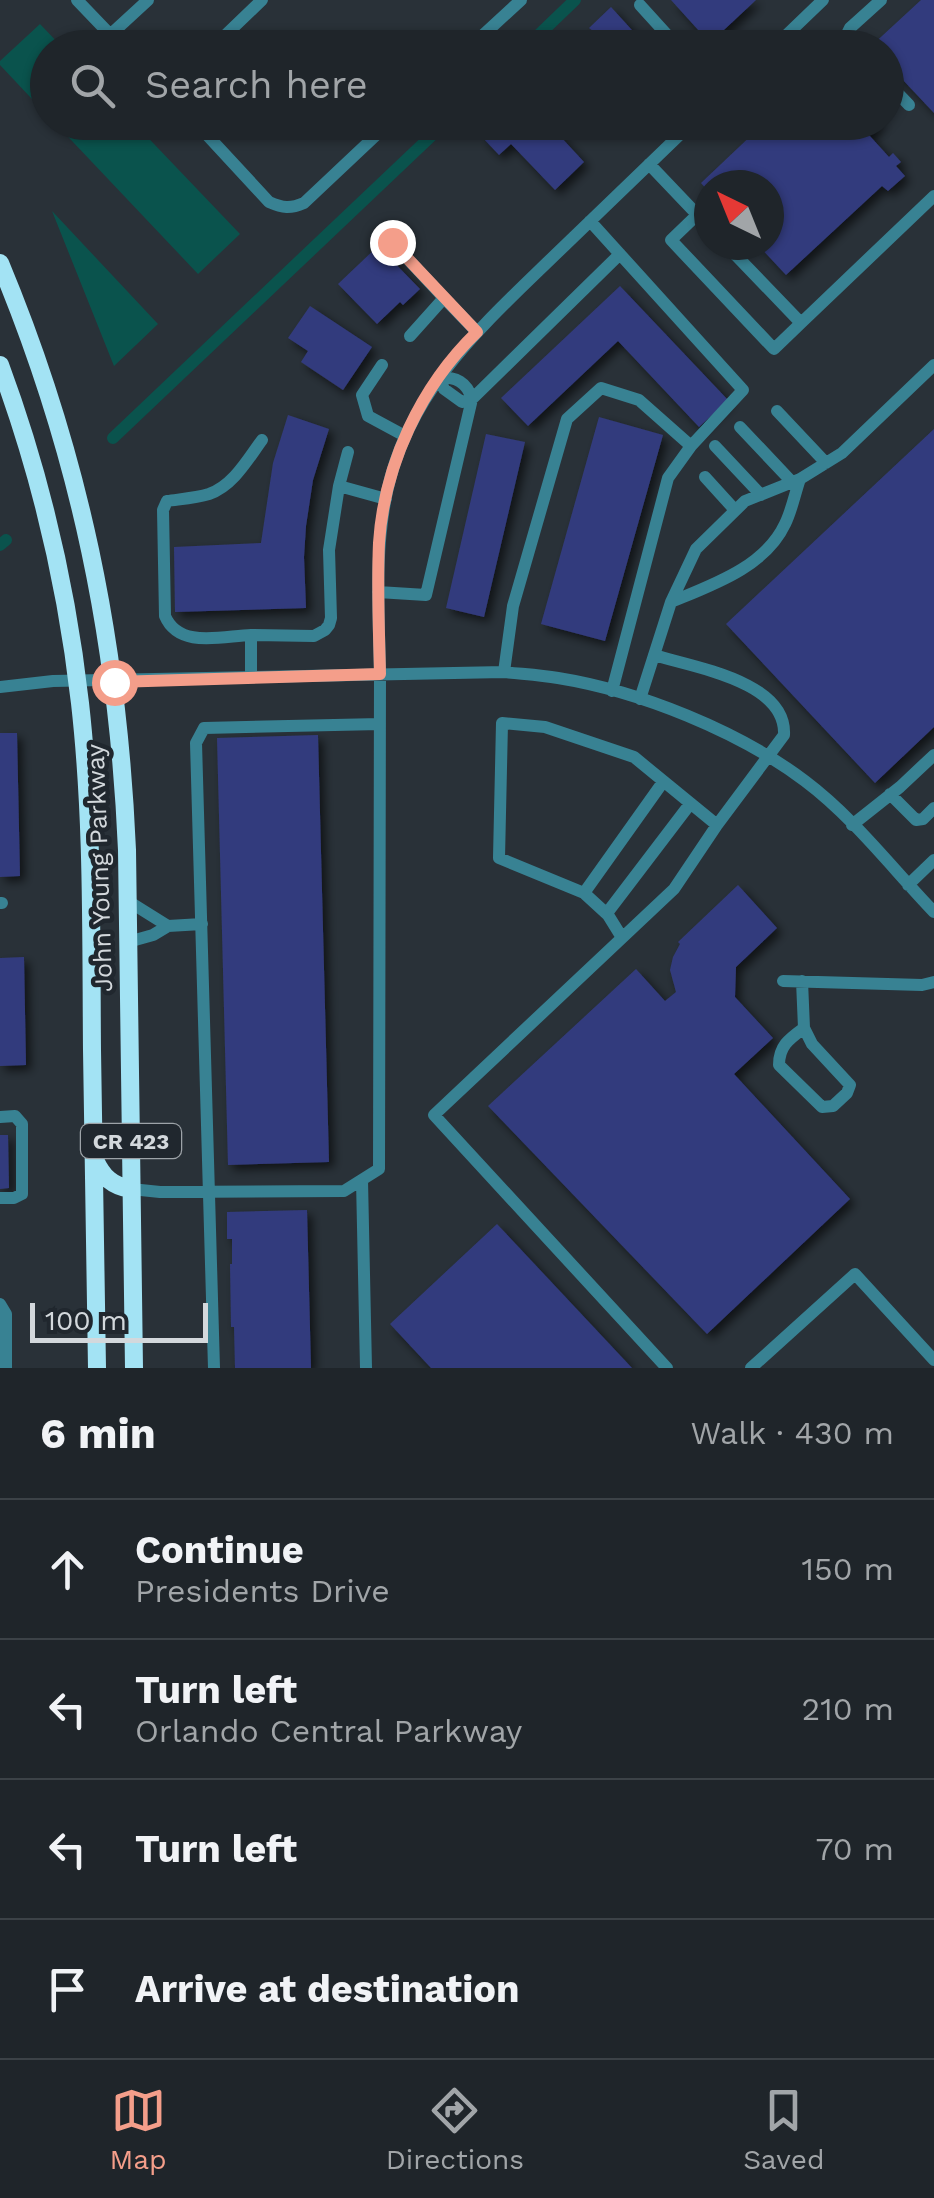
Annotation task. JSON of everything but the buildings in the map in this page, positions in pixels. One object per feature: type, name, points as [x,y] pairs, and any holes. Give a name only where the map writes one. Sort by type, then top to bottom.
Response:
[{"type":"highway","name":"John Young Parkway","points":[[0,263],[34,348],[68,454],[94,564],[114,682],[128,901],[134,1368]]},
{"type":"highway","name":"John Young Parkway","points":[[0,365],[40,495],[77,681],[88,821],[97,1368]]},
{"type":"highway","points":[[93,1155],[110,1182],[131,1188]]},
{"type":"street","points":[[77,0],[106,30]]},
{"type":"street","points":[[114,30],[148,0]]},
{"type":"street","points":[[231,30],[262,0]]},
{"type":"street","points":[[489,30],[521,0]]},
{"type":"street","points":[[857,0],[868,12]]},
{"type":"street","points":[[850,30],[881,0]]},
{"type":"street","points":[[788,30],[813,3]]},
{"type":"street","points":[[640,4],[663,30]]},
{"type":"street","points":[[904,100],[909,105]]},
{"type":"street","points":[[212,140],[269,202],[281,208],[304,203],[371,140]]},
{"type":"street","points":[[131,1188],[160,1192],[344,1191],[379,1169],[378,592],[379,540],[386,498],[405,436],[440,377],[477,332],[674,140]]},
{"type":"street","points":[[649,164],[694,212]]},
{"type":"street","points":[[694,218],[671,240],[774,349],[934,196]]},
{"type":"street","points":[[590,222],[743,390],[691,446],[668,478],[612,691]]},
{"type":"street","points":[[392,242],[477,332]]},
{"type":"street","points":[[440,377],[444,389],[462,402],[472,398],[620,254]]},
{"type":"street","points":[[740,260],[801,324]]},
{"type":"street","points":[[410,336],[444,298]]},
{"type":"street","points":[[382,364],[362,395],[368,416],[405,436]]},
{"type":"street","points":[[640,698],[671,602],[696,548],[744,501],[796,480],[842,453],[934,364]]},
{"type":"street","points":[[504,672],[512,606],[567,419],[600,388],[639,400],[691,446]]},
{"type":"street","points":[[378,592],[426,595],[472,398]]},
{"type":"street","points":[[777,411],[826,464]]},
{"type":"street","points":[[740,427],[796,480]]},
{"type":"street","points":[[262,440],[238,473],[220,489],[167,502],[163,510],[165,616],[176,632],[187,638],[314,636],[325,630],[331,618],[329,550],[348,452]]},
{"type":"street","points":[[715,446],[760,494]]},
{"type":"street","points":[[705,477],[736,510]]},
{"type":"street","points":[[671,602],[734,576],[762,554],[784,526],[796,480]]},
{"type":"street","points":[[339,486],[386,498]]},
{"type":"street","points":[[251,635],[252,678]]},
{"type":"street","points":[[654,655],[731,677],[763,695],[780,713],[784,735],[674,888],[434,1115],[668,1368]]},
{"type":"street","points":[[0,687],[77,681],[504,672],[559,678],[640,698],[704,724],[768,757],[806,782],[852,824],[934,912]]},
{"type":"street","points":[[621,936],[607,914],[584,893],[499,858],[502,722],[545,726],[634,757],[717,826]]},
{"type":"street","points":[[214,1368],[196,743],[204,728],[380,724]]},
{"type":"street","points":[[852,824],[934,754]]},
{"type":"street","points":[[584,893],[664,782]]},
{"type":"street","points":[[890,794],[916,820],[923,819],[934,808]]},
{"type":"street","points":[[607,914],[690,804]]},
{"type":"street","points":[[908,884],[934,860]]},
{"type":"street","points":[[128,901],[168,926]]},
{"type":"street","points":[[128,942],[168,926],[202,924]]},
{"type":"street","points":[[783,981],[922,985],[934,982]]},
{"type":"street","points":[[802,982],[804,1028],[812,1044],[850,1084],[833,1106],[822,1107],[779,1065],[785,1042],[804,1028]]},
{"type":"street","points":[[0,1116],[16,1116],[22,1124],[22,1194],[0,1198]]},
{"type":"street","points":[[362,1180],[366,1368]]},
{"type":"street","points":[[751,1368],[855,1274],[934,1360]]},
{"type":"street","points":[[0,1304],[6,1314],[6,1368]]},
{"type":"shaded area","points":[[30,33],[30,97],[0,65]]},
{"type":"shaded area","points":[[71,140],[150,140],[240,234],[198,274]]},
{"type":"shaded area","points":[[52,211],[158,324],[114,366]]},
{"type":"waterway","points":[[544,30],[575,0]]},
{"type":"waterway","points":[[113,438],[427,140]]},
{"type":"waterway","points":[[0,545],[6,540]]},
{"type":"route","points":[[114,682],[380,674],[379,540],[387,489],[405,436],[432,387],[477,332],[392,242]]}]
